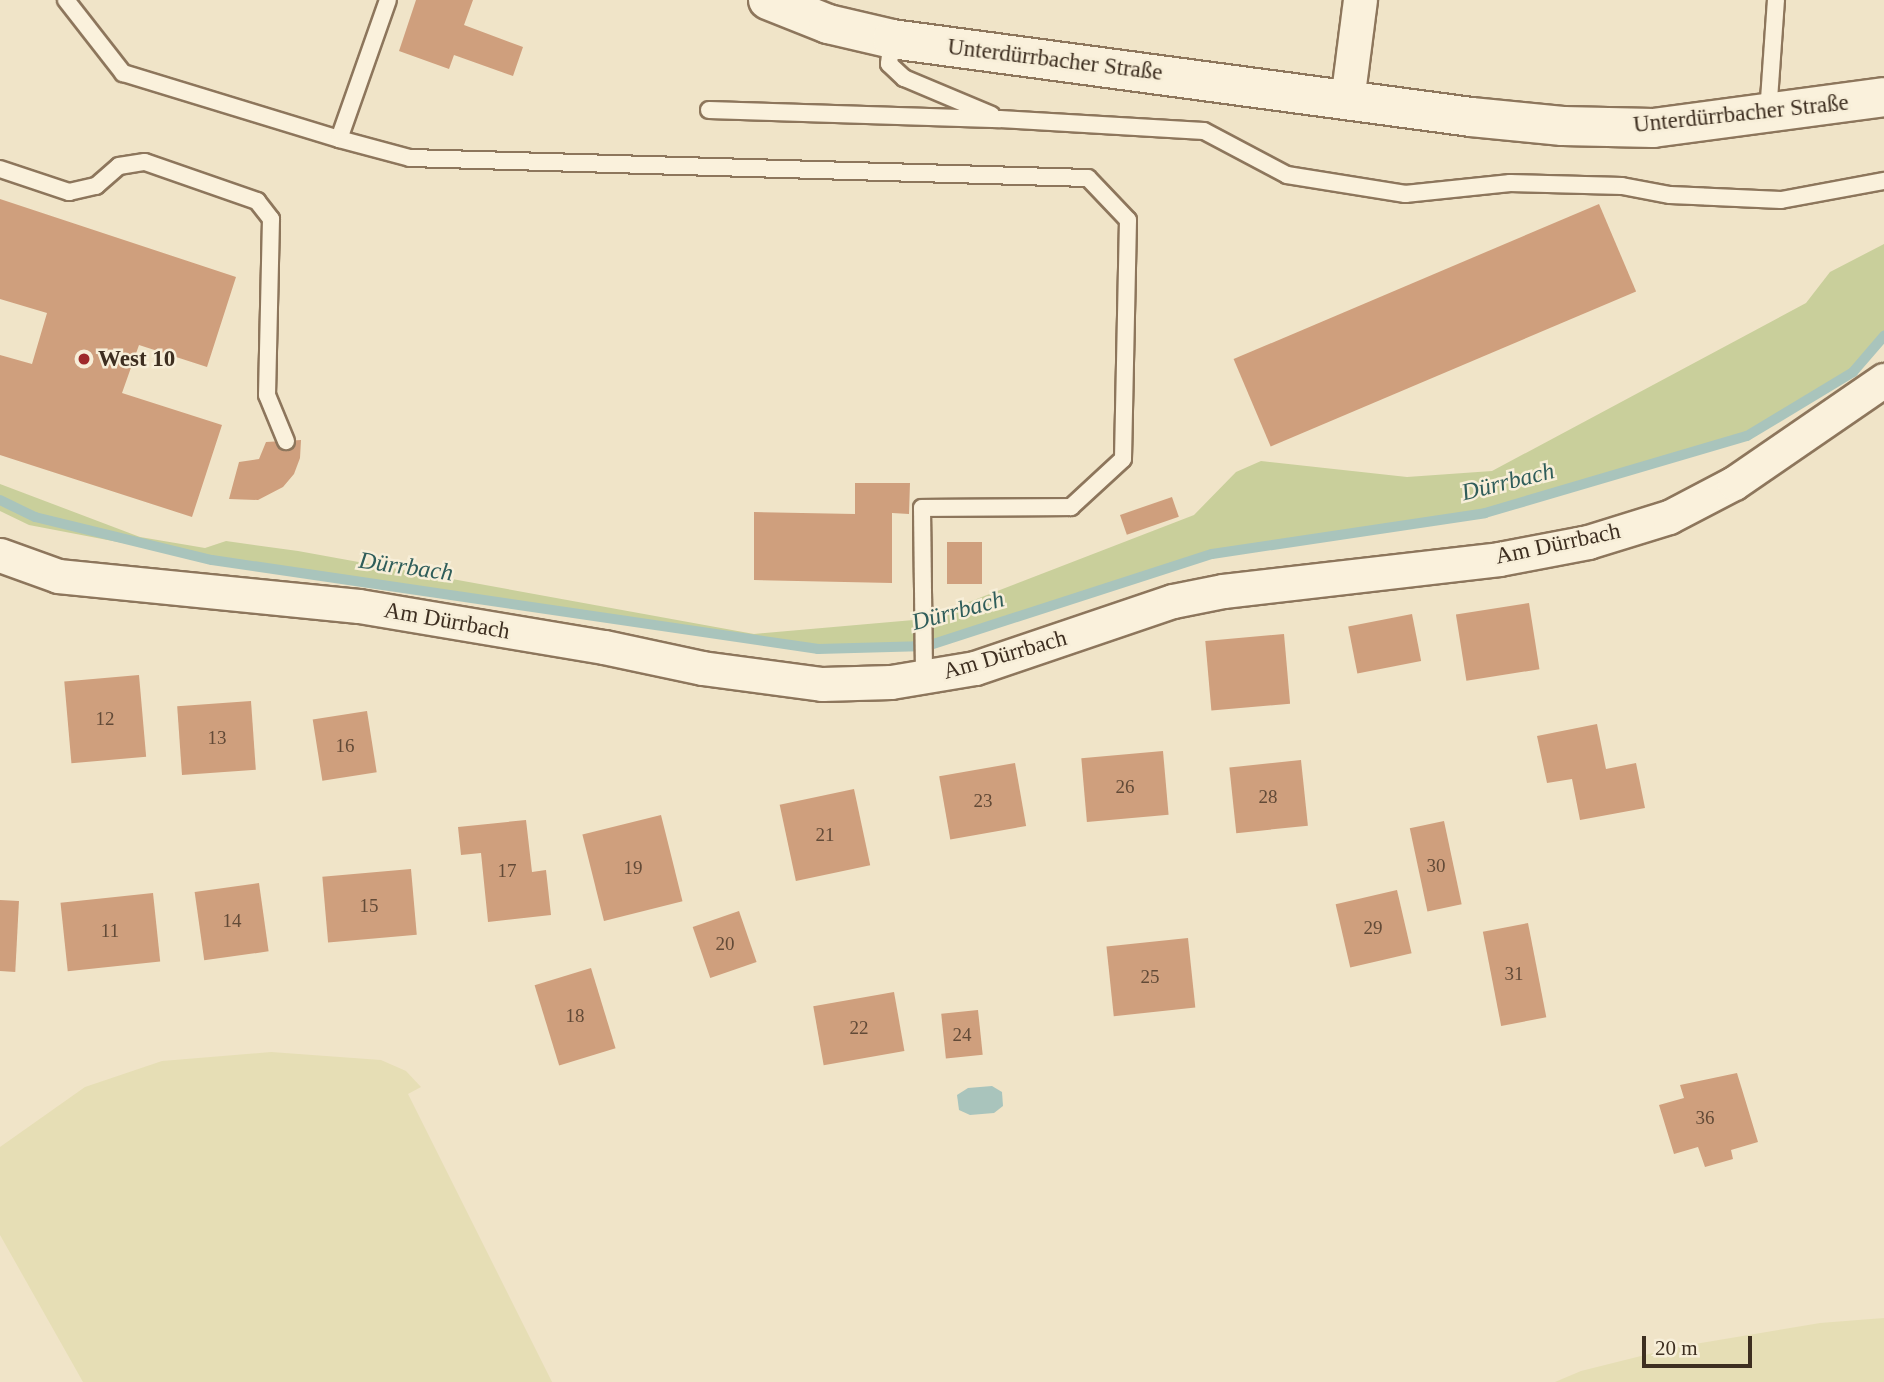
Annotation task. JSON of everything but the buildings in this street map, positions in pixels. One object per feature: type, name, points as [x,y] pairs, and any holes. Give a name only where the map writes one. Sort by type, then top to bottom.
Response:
[{"type":"street","name":"Unterdürrbacher Straße","points":[[768,0],[892,39],[1471,117],[1640,128],[1768,114],[1884,97]]},
{"type":"street","points":[[1347,101],[1360,0]]},
{"type":"street","name":"Am Dürrbach","points":[[0,555],[58,576],[359,606],[604,647],[715,670],[822,684],[891,682],[975,668],[1173,601],[1223,591],[1499,559],[1588,542],[1669,517],[1734,483],[1884,380]]},
{"type":"lane","points":[[66,0],[123,73],[410,158],[1088,178],[1128,220],[1123,459],[1071,507],[922,508],[924,677]]},
{"type":"lane","points":[[339,138],[388,0]]},
{"type":"lane","points":[[1768,114],[1776,0]]},
{"type":"lane","points":[[892,39],[889,64],[904,78],[1000,119]]},
{"type":"lane","points":[[709,110],[1000,119],[1204,131],[1287,175],[1405,194],[1510,183],[1622,186],[1670,195],[1782,200],[1884,181]]},
{"type":"lane","points":[[0,169],[69,192],[96,186],[119,166],[145,162],[257,201],[271,219],[267,395],[286,440]]},
{"type":"shaded area","points":[[271,1052],[381,1060],[406,1071],[421,1087],[408,1094],[552,1382],[83,1382],[0,1235],[0,1147],[85,1087],[162,1061]]},
{"type":"shaded area","points":[[1884,1318],[1884,1382],[1555,1382],[1581,1371],[1677,1347],[1820,1323]]},
{"type":"green space","points":[[1884,244],[1884,336],[1853,372],[1747,436],[1485,513],[1212,554],[927,646],[818,649],[584,615],[212,560],[29,525],[0,511],[0,484],[140,537],[205,548],[226,541],[298,551],[754,634],[925,619],[1194,515],[1236,472],[1261,461],[1407,477],[1492,471],[1806,303],[1830,272]]},
{"type":"water","points":[[992,1086],[1002,1092],[1003,1106],[994,1113],[970,1115],[959,1110],[957,1095],[968,1088]]},
{"type":"waterway","name":"Dürrbach","points":[[0,500],[35,517],[212,560],[818,649],[927,646],[1212,554],[1485,513],[1747,436],[1853,372],[1884,336]]},
{"type":"place","name":"West 10","points":[[84,359]]}]
